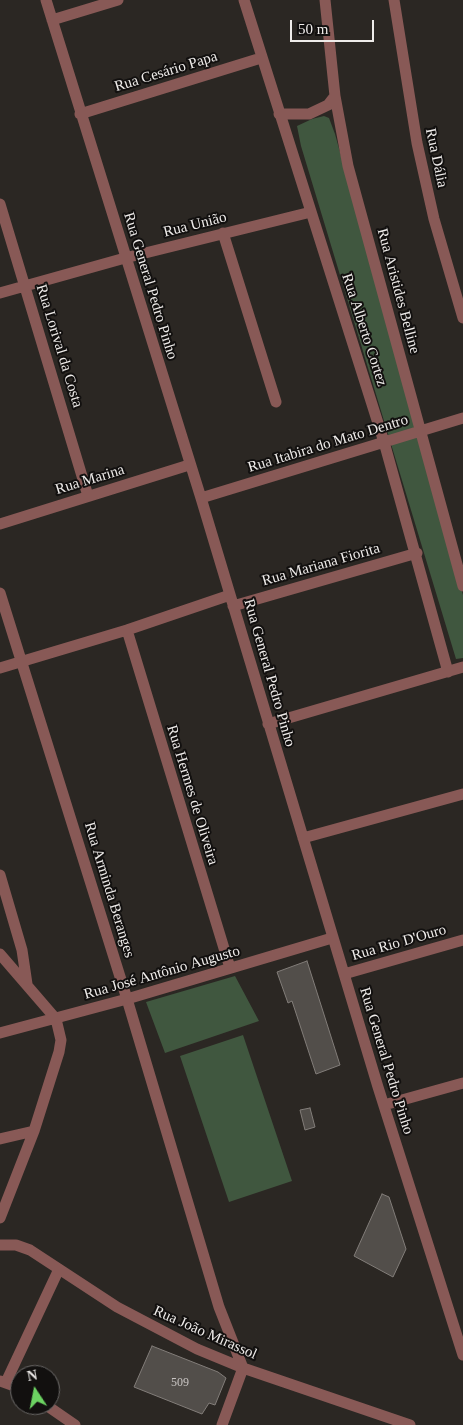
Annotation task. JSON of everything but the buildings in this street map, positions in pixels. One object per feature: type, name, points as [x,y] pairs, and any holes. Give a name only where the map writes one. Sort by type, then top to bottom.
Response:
[{"type":"street","name":"Rua General Pedro Pinho","points":[[46,0],[232,600],[304,838],[332,938],[460,1337],[463,1355]]},
{"type":"street","points":[[52,20],[118,0]]},
{"type":"street","name":"Rua Alberto Cortez","points":[[244,0],[384,442],[417,553],[448,672]]},
{"type":"street","name":"Rua Aristides Belline","points":[[325,0],[335,96],[348,166],[463,586]]},
{"type":"street","name":"Rua Dália","points":[[394,0],[416,143],[434,219],[460,300],[463,318]]},
{"type":"street","name":"Rua Cesário Papa","points":[[80,114],[262,58]]},
{"type":"street","points":[[279,114],[309,114],[328,105],[335,96]]},
{"type":"street","name":"Rua Lorival da Costa","points":[[0,204],[88,496]]},
{"type":"street","name":"Rua União","points":[[0,293],[125,258],[311,212]]},
{"type":"street","points":[[223,233],[276,402]]},
{"type":"street","name":"Rua Itabira do Mato Dentro","points":[[200,498],[463,418]]},
{"type":"street","name":"Rua Marina","points":[[0,524],[189,465]]},
{"type":"street","name":"Rua Mariana Fiorita","points":[[0,668],[232,600],[417,553]]},
{"type":"street","name":"Rua Arminda Beranges","points":[[0,593],[127,999],[222,1315],[243,1368]]},
{"type":"street","name":"Rua Hermes de Oliveira","points":[[127,630],[230,968]]},
{"type":"street","points":[[268,724],[463,667]]},
{"type":"street","points":[[304,838],[463,794]]},
{"type":"street","points":[[0,875],[22,950],[27,984]]},
{"type":"street","name":"Rua José Antônio Augusto","points":[[0,1033],[127,999],[332,938]]},
{"type":"street","name":"Rua Rio D'Ouro","points":[[344,974],[463,940]]},
{"type":"street","points":[[0,954],[56,1019],[60,1030],[59,1052],[34,1131],[0,1218]]},
{"type":"street","points":[[384,1105],[463,1083]]},
{"type":"street","points":[[0,1139],[34,1131]]},
{"type":"street","name":"Rua João Mirassol","points":[[0,1245],[16,1245],[30,1250],[138,1319],[243,1368],[410,1425]]},
{"type":"street","points":[[3,1381],[59,1270]]},
{"type":"street","points":[[224,1424],[243,1368]]},
{"type":"street","points":[[60,1415],[75,1425]]},
{"type":"green space","points":[[324,116],[329,118],[335,134],[463,595],[463,658],[456,659],[301,146],[297,126]]},
{"type":"green space","points":[[235,976],[259,1021],[165,1053],[146,1002]]},
{"type":"green space","points":[[243,1035],[292,1181],[229,1202],[180,1056]]}]
